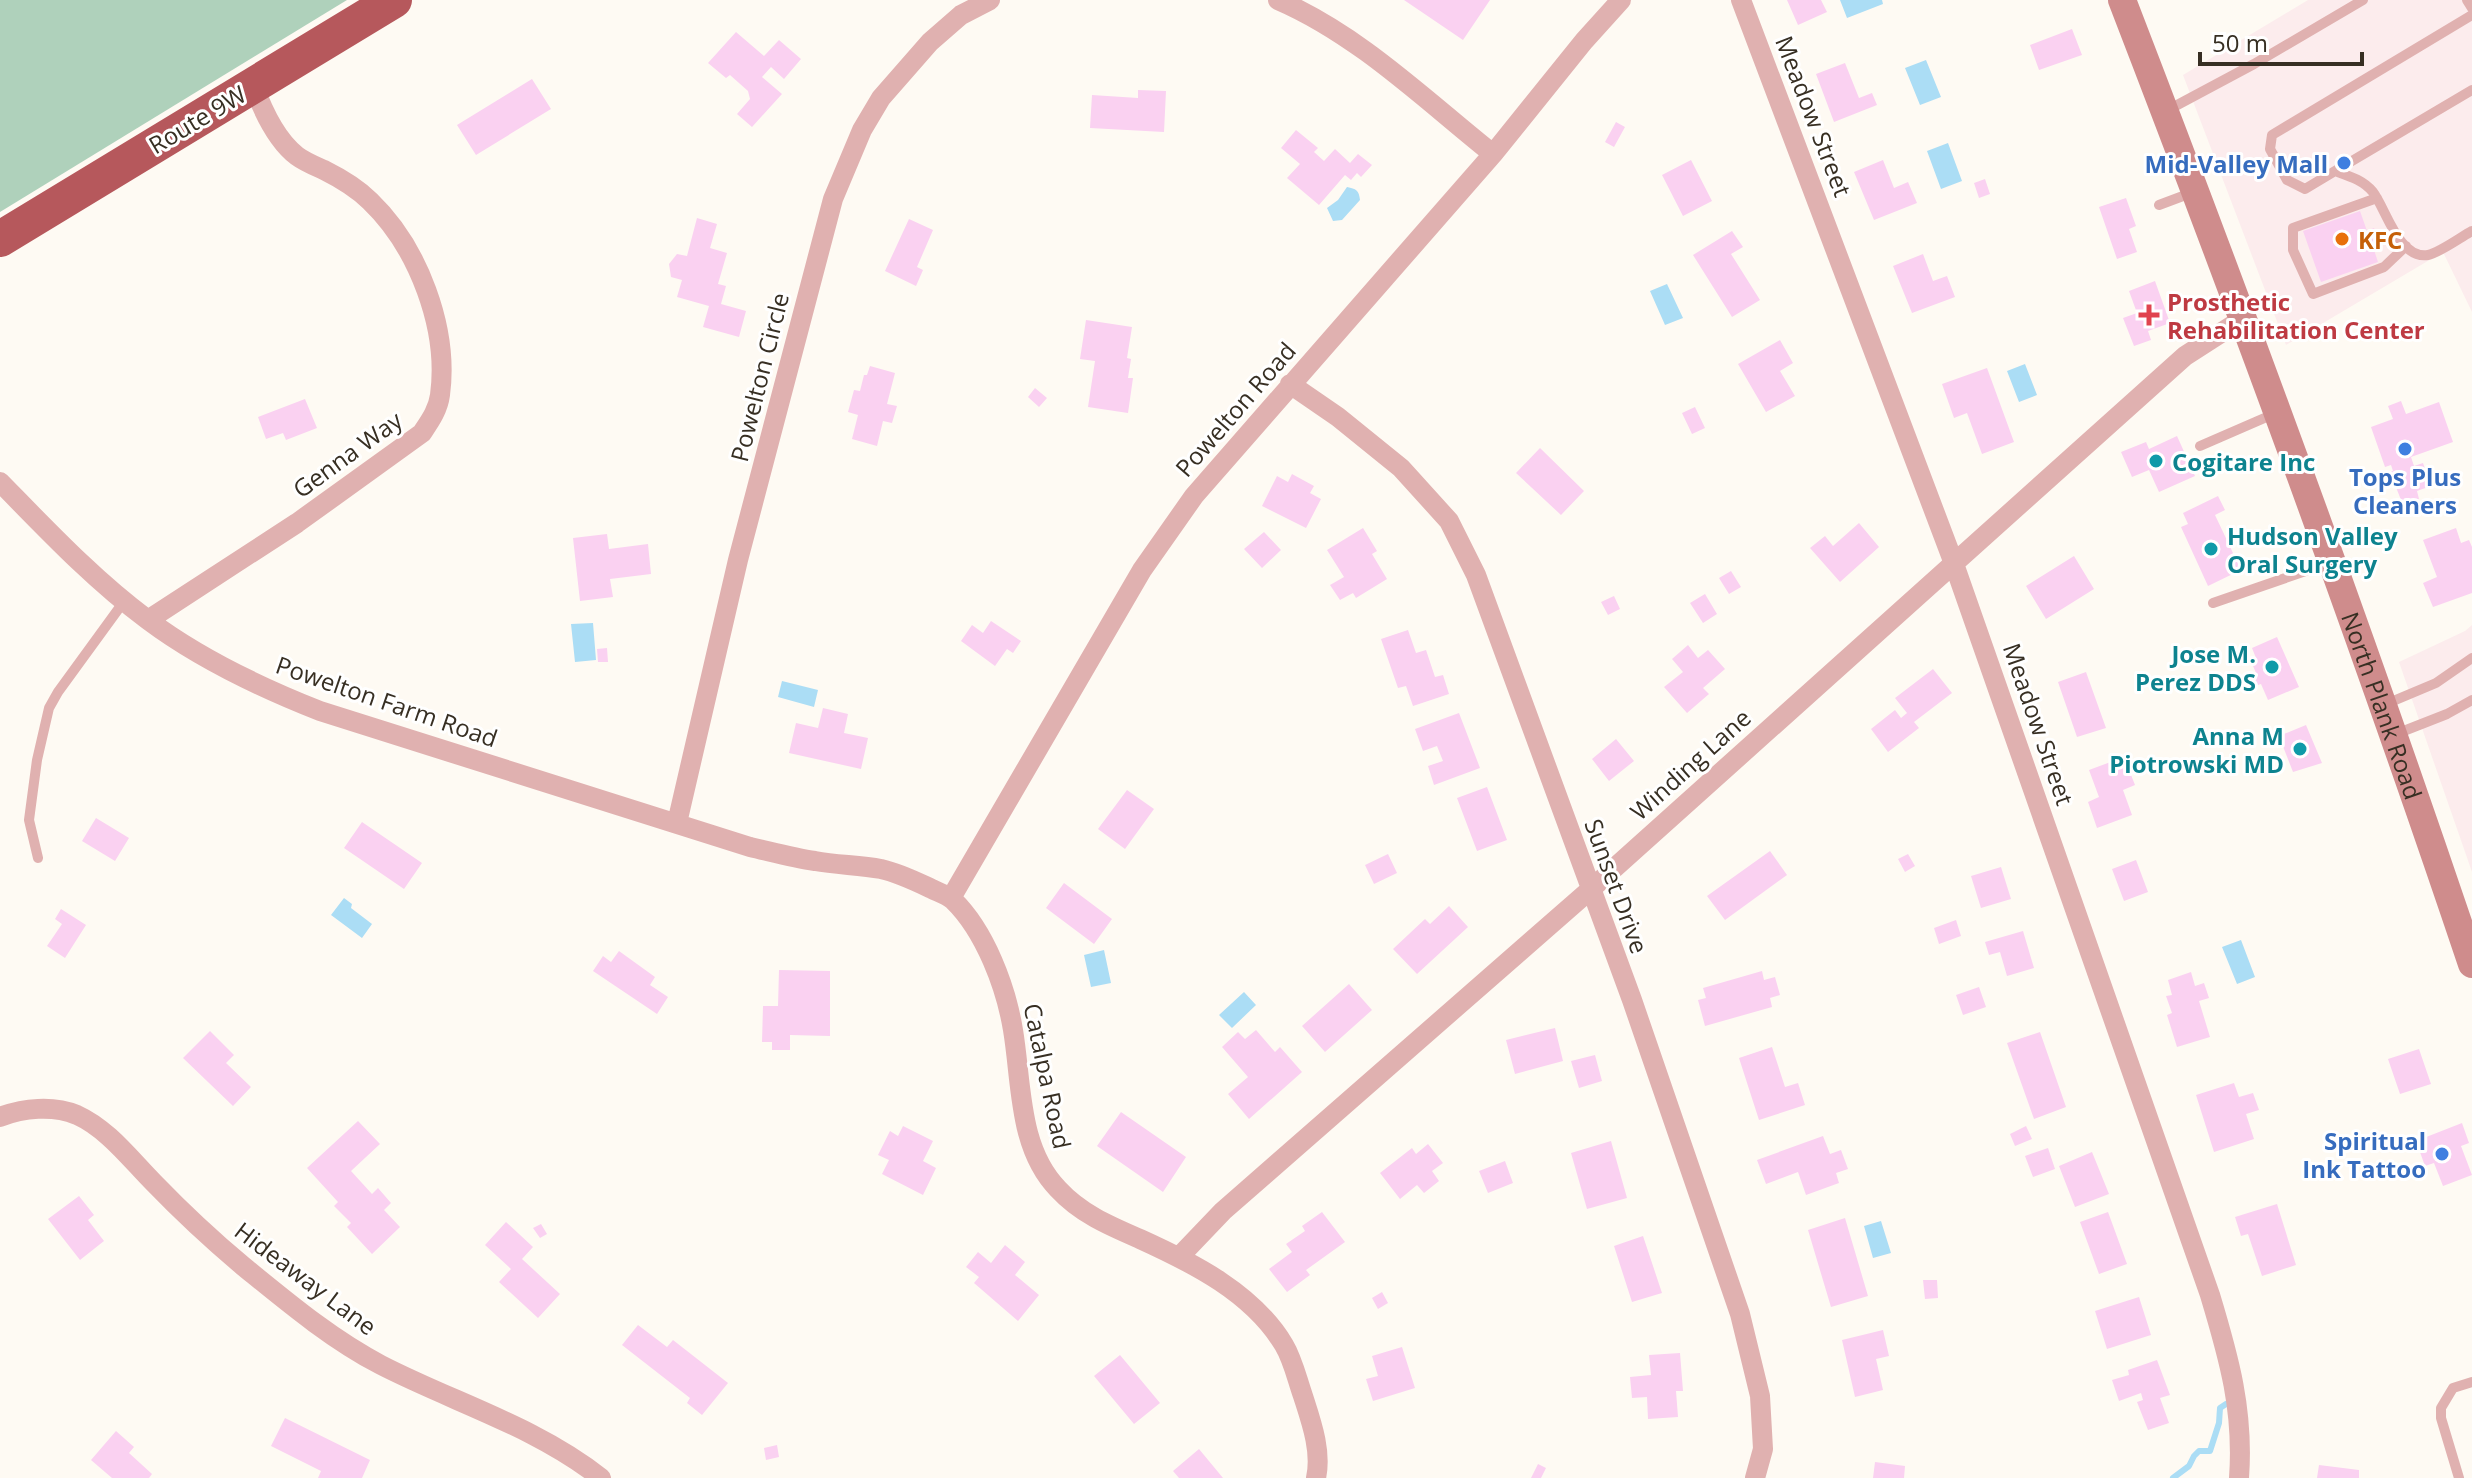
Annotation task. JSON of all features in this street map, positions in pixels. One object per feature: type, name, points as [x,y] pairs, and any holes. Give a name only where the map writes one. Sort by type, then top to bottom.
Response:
[{"type":"highway","name":"Route 9W","points":[[0,239],[394,0]]},
{"type":"main road","name":"North Plank Road","points":[[2122,0],[2333,561],[2472,964]]},
{"type":"street","name":"Powelton Circle","points":[[677,823],[738,560],[833,199],[862,130],[881,98],[930,42],[961,15],[990,0]]},
{"type":"street","points":[[1278,0],[1311,14],[1344,35],[1493,154]]},
{"type":"street","name":"Powelton Road","points":[[951,898],[1142,570],[1194,496],[1493,154],[1621,0]]},
{"type":"street","name":"Meadow Street","points":[[1741,0],[1953,561],[2210,1295],[2228,1356],[2240,1417],[2239,1478]]},
{"type":"street","name":"Genna Way","points":[[148,620],[297,523],[422,433],[436,412],[440,396],[440,350],[433,307],[408,251],[389,222],[368,199],[339,178],[299,158],[285,144],[253,84]]},
{"type":"street","name":"Winding Lane","points":[[1179,1257],[1223,1211],[1591,889],[2185,356],[2244,318]]},
{"type":"street","name":"Sunset Drive","points":[[1290,384],[1338,417],[1401,468],[1449,521],[1476,575],[1632,1000],[1740,1314],[1761,1410],[1763,1449],[1755,1478]]},
{"type":"street","name":"Powelton Farm Road","points":[[0,482],[66,549],[148,620],[217,665],[306,705],[677,823]]},
{"type":"street","name":"Catalpa Road","points":[[677,823],[750,847],[894,873],[951,898],[969,921],[999,976],[1013,1028],[1021,1100],[1035,1156],[1044,1174],[1076,1207],[1097,1220],[1179,1257],[1219,1281],[1263,1316],[1285,1346],[1312,1421],[1316,1478]]},
{"type":"street","name":"Hideaway Lane","points":[[0,1117],[26,1109],[58,1110],[77,1115],[103,1132],[241,1265],[344,1343],[381,1365],[537,1435],[601,1478]]},
{"type":"lane","points":[[2165,112],[2363,0]]},
{"type":"lane","points":[[2467,0],[2472,8]]},
{"type":"lane","points":[[2472,15],[2272,135],[2270,149],[2287,180],[2305,189],[2472,90]]},
{"type":"lane","points":[[2335,171],[2357,179],[2371,190],[2398,238],[2414,254],[2428,255],[2472,231]]},
{"type":"lane","points":[[2159,205],[2195,192]]},
{"type":"lane","points":[[2377,198],[2293,228],[2293,250],[2313,294],[2384,267],[2406,246]]},
{"type":"lane","points":[[2200,446],[2278,412]]},
{"type":"lane","points":[[2213,603],[2333,561]]},
{"type":"lane","points":[[38,858],[29,820],[37,760],[49,708],[125,600]]},
{"type":"lane","points":[[2383,705],[2436,683],[2472,658]]},
{"type":"lane","points":[[2394,735],[2447,714],[2472,700]]},
{"type":"lane","points":[[2459,1478],[2441,1418],[2441,1408],[2453,1388],[2472,1382]]},
{"type":"shaded area","name":"Mid-Valley Mall","points":[[2308,0],[2472,0],[2472,312],[2443,252],[2286,345],[2183,75]]},
{"type":"shaded area","points":[[2472,625],[2472,872],[2399,662]]},
{"type":"green space","points":[[0,0],[347,0],[0,212]]},
{"type":"water","points":[[1840,0],[1882,0],[1883,4],[1847,18]]},
{"type":"water","points":[[1926,60],[1941,97],[1920,105],[1905,68]]},
{"type":"water","points":[[1948,143],[1962,181],[1941,189],[1927,151]]},
{"type":"water","points":[[1347,187],[1356,190],[1360,200],[1342,220],[1333,221],[1327,208],[1338,200]]},
{"type":"water","points":[[1667,284],[1683,318],[1665,325],[1650,291]]},
{"type":"water","points":[[2025,364],[2037,395],[2019,402],[2007,371]]},
{"type":"water","points":[[593,623],[596,660],[575,662],[571,624]]},
{"type":"water","points":[[782,681],[818,690],[814,707],[778,697]]},
{"type":"water","points":[[344,898],[352,904],[351,908],[372,924],[362,938],[331,915]]},
{"type":"water","points":[[2241,940],[2255,977],[2237,984],[2222,947]]},
{"type":"water","points":[[1104,950],[1111,983],[1091,987],[1084,955]]},
{"type":"water","points":[[1244,992],[1256,1005],[1232,1028],[1219,1015]]},
{"type":"water","points":[[1881,1221],[1891,1253],[1873,1258],[1864,1226]]},
{"type":"building","points":[[1404,0],[1490,0],[1463,40]]},
{"type":"building","points":[[1787,0],[1821,0],[1827,12],[1798,25]]},
{"type":"building","points":[[2072,29],[2082,55],[2039,70],[2030,45]]},
{"type":"building","points":[[736,32],[764,56],[779,40],[801,59],[784,79],[771,67],[762,77],[782,94],[752,127],[737,114],[750,99],[748,91],[730,75],[726,78],[708,63]]},
{"type":"building","points":[[1845,63],[1859,98],[1872,93],[1877,105],[1834,122],[1816,74]]},
{"type":"building","points":[[532,79],[551,109],[476,155],[457,125]]},
{"type":"building","points":[[1138,90],[1166,91],[1164,132],[1090,128],[1092,95],[1138,98]]},
{"type":"building","points":[[1616,122],[1625,127],[1614,147],[1605,142]]},
{"type":"building","points":[[1296,130],[1318,148],[1314,152],[1324,161],[1335,149],[1350,163],[1358,154],[1372,165],[1361,177],[1357,173],[1351,180],[1345,175],[1319,205],[1287,178],[1300,164],[1281,148]]},
{"type":"building","points":[[1691,160],[1712,201],[1683,216],[1662,175]]},
{"type":"building","points":[[1883,160],[1894,188],[1908,182],[1917,203],[1874,220],[1854,172]]},
{"type":"building","points":[[1985,179],[1990,194],[1979,198],[1974,183]]},
{"type":"building","points":[[2126,198],[2136,226],[2129,229],[2137,252],[2117,259],[2099,207]]},
{"type":"building","name":"KFC","points":[[2360,211],[2367,231],[2374,228],[2381,247],[2374,250],[2378,262],[2321,282],[2303,231]]},
{"type":"building","points":[[697,218],[717,224],[710,248],[727,253],[718,284],[726,286],[721,304],[746,311],[739,337],[703,327],[709,306],[677,297],[682,280],[671,277],[669,264],[677,254],[687,256]]},
{"type":"building","points":[[909,219],[933,230],[917,267],[923,270],[916,286],[885,271]]},
{"type":"building","points":[[1732,231],[1743,247],[1731,254],[1760,300],[1732,317],[1693,255]]},
{"type":"building","points":[[1923,254],[1933,281],[1947,276],[1955,297],[1912,313],[1893,266]]},
{"type":"building","name":"Prosthetic Rehabilitation Center","points":[[2155,281],[2170,323],[2148,331],[2151,340],[2134,346],[2123,318],[2137,313],[2129,291]]},
{"type":"building","points":[[1086,320],[1132,327],[1127,358],[1131,359],[1128,378],[1133,378],[1128,413],[1088,407],[1095,361],[1080,359]]},
{"type":"building","points":[[1780,340],[1793,363],[1780,371],[1795,396],[1766,412],[1738,364]]},
{"type":"building","points":[[870,366],[895,373],[887,404],[897,406],[892,423],[883,421],[877,446],[852,439],[858,415],[848,412],[854,390],[860,391]]},
{"type":"building","points":[[1987,368],[2014,442],[1982,454],[1967,413],[1954,418],[1942,384]]},
{"type":"building","points":[[1035,388],[1047,398],[1039,407],[1028,397]]},
{"type":"building","points":[[305,399],[317,428],[286,440],[283,433],[266,439],[258,417]]},
{"type":"building","name":"Tops Plus Cleaners","points":[[2401,401],[2406,414],[2439,402],[2453,442],[2411,457],[2414,466],[2423,463],[2431,486],[2417,491],[2419,499],[2403,505],[2390,472],[2393,471],[2391,465],[2385,467],[2371,427],[2393,419],[2388,406]]},
{"type":"building","points":[[1695,407],[1705,428],[1692,434],[1682,413]]},
{"type":"building","name":"Cogitare Inc","points":[[2177,436],[2195,476],[2159,492],[2149,470],[2132,477],[2121,452],[2146,442],[2149,449]]},
{"type":"building","points":[[1540,448],[1584,491],[1561,515],[1516,473]]},
{"type":"building","points":[[1292,474],[1314,486],[1310,493],[1321,499],[1306,528],[1262,506],[1277,476],[1288,482]]},
{"type":"building","name":"Hudson Valley Oral Surgery","points":[[2218,496],[2225,510],[2215,515],[2241,570],[2208,586],[2181,527],[2188,524],[2183,513]]},
{"type":"building","points":[[1859,523],[1879,547],[1840,582],[1810,548],[1825,536],[1833,546]]},
{"type":"building","points":[[1363,528],[1377,551],[1372,554],[1387,579],[1356,598],[1353,593],[1340,600],[1330,585],[1344,577],[1327,550]]},
{"type":"building","points":[[2456,528],[2461,543],[2469,540],[2472,547],[2472,593],[2433,607],[2423,583],[2437,577],[2423,540]]},
{"type":"building","points":[[1264,532],[1281,550],[1262,568],[1244,549]]},
{"type":"building","points":[[607,534],[609,549],[648,544],[651,574],[610,579],[613,597],[580,601],[573,538]]},
{"type":"building","points":[[2074,556],[2094,589],[2046,619],[2026,586]]},
{"type":"building","points":[[1731,571],[1741,587],[1729,594],[1719,578]]},
{"type":"building","points":[[1705,594],[1717,614],[1703,623],[1690,603]]},
{"type":"building","points":[[1614,596],[1620,609],[1608,615],[1601,602]]},
{"type":"building","points":[[991,621],[1021,641],[1013,653],[1007,649],[995,666],[961,641],[972,625],[983,633]]},
{"type":"building","points":[[1408,630],[1416,653],[1426,650],[1435,677],[1443,675],[1449,694],[1413,706],[1406,686],[1398,688],[1381,639]]},
{"type":"building","name":"Jose M. Perez DDS","points":[[2277,637],[2299,687],[2268,700],[2261,684],[2252,687],[2248,676],[2256,673],[2251,661],[2256,658],[2252,648]]},
{"type":"building","points":[[1688,645],[1698,658],[1708,650],[1725,669],[1703,688],[1709,694],[1687,713],[1664,687],[1683,672],[1672,659]]},
{"type":"building","points":[[607,648],[608,662],[598,662],[597,649]]},
{"type":"building","points":[[1933,669],[1952,693],[1914,722],[1919,728],[1888,752],[1871,729],[1895,710],[1901,718],[1907,713],[1895,698]]},
{"type":"building","points":[[2086,672],[2106,728],[2077,737],[2058,682]]},
{"type":"building","points":[[823,708],[848,714],[844,733],[868,738],[861,769],[789,753],[796,723],[818,728]]},
{"type":"building","points":[[1459,713],[1480,768],[1434,785],[1428,766],[1443,761],[1437,746],[1423,751],[1415,729]]},
{"type":"building","name":"Anna M Piotrowski MD","points":[[2306,725],[2322,763],[2293,772],[2279,736]]},
{"type":"building","points":[[1616,739],[1634,761],[1609,781],[1592,759]]},
{"type":"building","points":[[2124,757],[2135,785],[2123,790],[2132,815],[2097,828],[2088,802],[2099,797],[2089,770]]},
{"type":"building","points":[[1487,787],[1507,840],[1477,851],[1457,798]]},
{"type":"building","points":[[1127,790],[1154,809],[1125,849],[1098,829]]},
{"type":"building","points":[[96,818],[129,838],[115,861],[82,841]]},
{"type":"building","points":[[362,822],[422,863],[404,889],[344,848]]},
{"type":"building","points":[[1770,851],[1787,875],[1725,920],[1707,896]]},
{"type":"building","points":[[1388,854],[1397,873],[1374,884],[1365,865]]},
{"type":"building","points":[[1908,854],[1915,866],[1905,872],[1898,859]]},
{"type":"building","points":[[2136,860],[2148,892],[2124,901],[2112,869]]},
{"type":"building","points":[[2001,867],[2011,899],[1981,908],[1971,876]]},
{"type":"building","points":[[1064,883],[1112,919],[1094,944],[1046,908]]},
{"type":"building","points":[[1449,906],[1468,927],[1417,974],[1393,949],[1425,919],[1430,924]]},
{"type":"building","points":[[61,909],[86,925],[65,958],[47,946],[62,924],[55,919]]},
{"type":"building","points":[[1956,920],[1961,936],[1939,944],[1934,928]]},
{"type":"building","points":[[2023,931],[2034,968],[2007,976],[2000,952],[1989,955],[1985,942]]},
{"type":"building","points":[[619,951],[655,977],[650,985],[668,997],[657,1014],[593,971],[603,956],[611,962]]},
{"type":"building","points":[[779,970],[830,971],[830,1036],[790,1035],[790,1050],[772,1050],[772,1042],[762,1042],[763,1006],[778,1006]]},
{"type":"building","points":[[1762,971],[1764,980],[1775,977],[1780,995],[1770,998],[1772,1007],[1705,1026],[1698,1000],[1706,998],[1703,988]]},
{"type":"building","points":[[2191,972],[2195,986],[2204,983],[2209,998],[2199,1001],[2210,1037],[2177,1047],[2167,1015],[2172,1013],[2166,996],[2172,995],[2168,980]]},
{"type":"building","points":[[1349,984],[1372,1010],[1325,1052],[1302,1026]]},
{"type":"building","points":[[1979,987],[1986,1007],[1963,1015],[1956,995]]},
{"type":"building","points":[[1555,1028],[1563,1061],[1515,1074],[1506,1040]]},
{"type":"building","points":[[1256,1030],[1275,1052],[1280,1047],[1302,1072],[1249,1119],[1228,1094],[1248,1077],[1222,1047],[1238,1032],[1245,1039]]},
{"type":"building","points":[[210,1031],[234,1055],[226,1063],[251,1087],[233,1106],[183,1058]]},
{"type":"building","points":[[2040,1032],[2066,1107],[2034,1119],[2007,1043]]},
{"type":"building","points":[[1772,1047],[1785,1087],[1798,1083],[1805,1105],[1759,1120],[1739,1058]]},
{"type":"building","points":[[2419,1049],[2431,1084],[2400,1094],[2388,1059]]},
{"type":"building","points":[[1595,1055],[1602,1081],[1579,1088],[1571,1061]]},
{"type":"building","points":[[2234,1083],[2239,1097],[2253,1093],[2259,1110],[2246,1114],[2254,1139],[2214,1152],[2196,1095]]},
{"type":"building","points":[[1121,1112],[1186,1157],[1163,1192],[1097,1146]]},
{"type":"building","points":[[358,1121],[380,1144],[351,1171],[372,1194],[378,1188],[391,1203],[384,1210],[400,1227],[372,1254],[347,1227],[351,1223],[334,1206],[338,1202],[307,1168]]},
{"type":"building","name":"Spiritual Ink Tattoo","points":[[2462,1123],[2469,1143],[2461,1146],[2472,1175],[2443,1186],[2434,1163],[2425,1166],[2416,1141]]},
{"type":"building","points":[[903,1126],[933,1141],[923,1161],[936,1168],[923,1195],[882,1174],[889,1160],[878,1155],[890,1131],[898,1136]]},
{"type":"building","points":[[2026,1126],[2032,1139],[2015,1146],[2010,1134]]},
{"type":"building","points":[[1823,1136],[1830,1154],[1841,1150],[1848,1169],[1836,1173],[1839,1183],[1806,1195],[1798,1172],[1766,1184],[1757,1160]]},
{"type":"building","points":[[1611,1141],[1627,1198],[1587,1209],[1571,1153]]},
{"type":"building","points":[[1428,1144],[1443,1163],[1432,1171],[1439,1181],[1424,1193],[1417,1185],[1400,1199],[1380,1173],[1412,1148],[1416,1154]]},
{"type":"building","points":[[2048,1148],[2055,1169],[2033,1177],[2025,1156]]},
{"type":"building","points":[[2092,1152],[2109,1194],[2075,1207],[2059,1166]]},
{"type":"building","points":[[1505,1161],[1513,1183],[1488,1193],[1479,1171]]},
{"type":"building","points":[[79,1196],[94,1215],[88,1220],[104,1241],[80,1260],[48,1219]]},
{"type":"building","points":[[2277,1204],[2296,1265],[2262,1276],[2248,1234],[2241,1236],[2235,1217]]},
{"type":"building","points":[[1322,1212],[1345,1242],[1306,1270],[1310,1275],[1287,1292],[1269,1269],[1292,1252],[1286,1244],[1305,1231],[1302,1226]]},
{"type":"building","points":[[2108,1212],[2127,1264],[2099,1274],[2080,1222]]},
{"type":"building","points":[[1845,1218],[1868,1296],[1831,1307],[1808,1230]]},
{"type":"building","points":[[506,1222],[533,1247],[522,1259],[560,1294],[538,1318],[499,1282],[511,1269],[485,1245]]},
{"type":"building","points":[[541,1224],[547,1234],[540,1238],[533,1228]]},
{"type":"building","points":[[1643,1236],[1662,1293],[1632,1302],[1614,1246]]},
{"type":"building","points":[[1005,1245],[1025,1262],[1015,1275],[1039,1295],[1018,1321],[974,1283],[979,1277],[966,1267],[978,1252],[991,1263]]},
{"type":"building","points":[[1923,1280],[1937,1280],[1938,1298],[1925,1299]]},
{"type":"building","points":[[1382,1292],[1388,1303],[1378,1309],[1372,1298]]},
{"type":"building","points":[[2139,1297],[2151,1335],[2107,1349],[2095,1311]]},
{"type":"building","points":[[638,1325],[667,1347],[673,1340],[728,1383],[702,1415],[687,1403],[690,1398],[622,1345]]},
{"type":"building","points":[[1883,1330],[1889,1356],[1876,1359],[1883,1390],[1855,1397],[1842,1340]]},
{"type":"building","points":[[1402,1347],[1415,1388],[1373,1401],[1366,1379],[1378,1376],[1372,1356]]},
{"type":"building","points":[[1680,1353],[1683,1391],[1676,1391],[1678,1417],[1648,1419],[1647,1397],[1632,1398],[1630,1377],[1651,1375],[1649,1355]]},
{"type":"building","points":[[1120,1355],[1160,1403],[1134,1424],[1094,1376]]},
{"type":"building","points":[[2157,1360],[2170,1395],[2160,1398],[2169,1423],[2148,1430],[2137,1402],[2143,1400],[2141,1393],[2119,1401],[2112,1380],[2129,1375],[2128,1370]]},
{"type":"building","points":[[285,1418],[370,1460],[362,1478],[318,1478],[321,1471],[271,1446]]},
{"type":"building","points":[[116,1431],[134,1447],[129,1453],[152,1474],[149,1478],[112,1478],[91,1460]]},
{"type":"building","points":[[777,1445],[779,1457],[766,1460],[764,1448]]},
{"type":"building","points":[[1199,1449],[1223,1478],[1179,1478],[1173,1471]]},
{"type":"building","points":[[1875,1462],[1905,1466],[1904,1478],[1873,1478]]},
{"type":"building","points":[[1538,1464],[1546,1468],[1541,1478],[1531,1478]]},
{"type":"building","points":[[2319,1465],[2359,1470],[2359,1478],[2317,1478]]},
{"type":"waterway","points":[[2173,1478],[2189,1466],[2199,1451],[2210,1451],[2219,1423],[2220,1408],[2226,1404]]},
{"type":"place","name":"Mid-Valley Mall","points":[[2344,163]]},
{"type":"place","name":"KFC","points":[[2342,239]]},
{"type":"place","name":"Prosthetic Rehabilitation Center","points":[[2149,315]]},
{"type":"place","name":"Tops Plus Cleaners","points":[[2405,449]]},
{"type":"place","name":"Cogitare Inc","points":[[2156,461]]},
{"type":"place","name":"Hudson Valley Oral Surgery","points":[[2211,549]]},
{"type":"place","name":"Jose M. Perez DDS","points":[[2272,667]]},
{"type":"place","name":"Anna M Piotrowski MD","points":[[2300,749]]},
{"type":"place","name":"Spiritual Ink Tattoo","points":[[2442,1154]]}]
